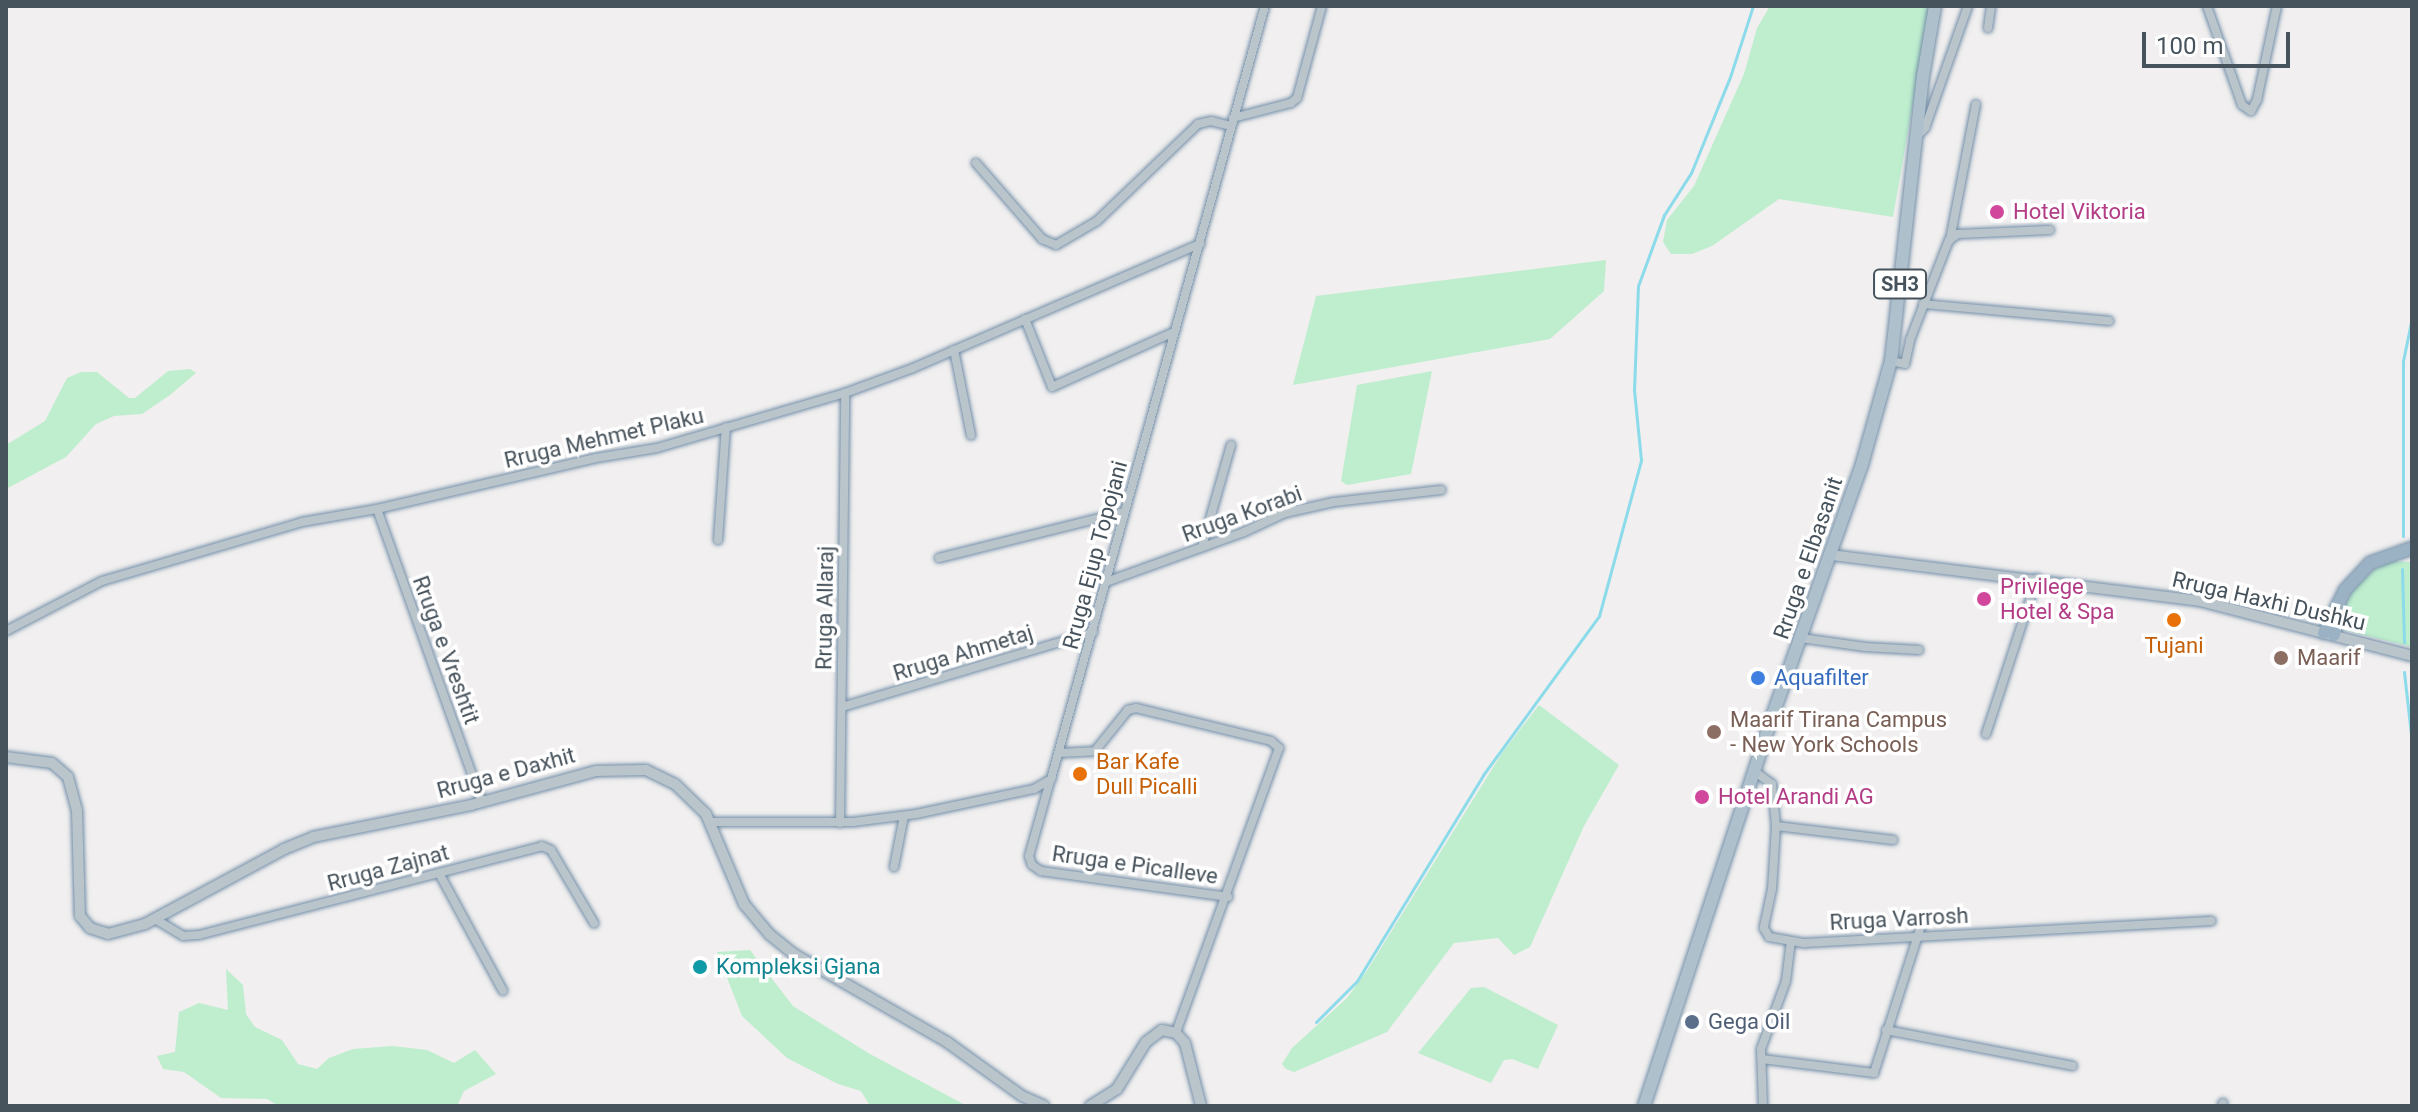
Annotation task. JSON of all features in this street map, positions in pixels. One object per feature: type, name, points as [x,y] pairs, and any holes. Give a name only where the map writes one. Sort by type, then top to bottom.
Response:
[{"type":"highway","points":[[2329,634],[2336,603],[2359,573],[2378,558],[2412,548]]},
{"type":"highway","points":[[2329,634],[2345,598],[2367,570],[2387,559],[2412,558]]},
{"type":"main road","name":"Rruga e Elbasanit","points":[[1644,1106],[1754,771],[1831,555],[1891,361],[1916,137],[1935,6]]},
{"type":"street","name":"Rruga Ejup Topojani","points":[[1051,779],[1265,6]]},
{"type":"street","points":[[976,163],[1042,239],[1056,245],[1097,221],[1198,124],[1232,122],[1291,103],[1297,98],[1322,6]]},
{"type":"street","points":[[1916,137],[1925,128],[1968,6]]},
{"type":"street","points":[[1988,28],[1991,6]]},
{"type":"street","points":[[2207,6],[2242,105],[2251,111],[2257,100],[2277,6]]},
{"type":"street","points":[[1891,361],[1905,364],[1923,304],[1949,240],[1976,104]]},
{"type":"street","points":[[1949,240],[1958,234],[2050,230]]},
{"type":"street","name":"Rruga Mehmet Plaku","points":[[6,631],[116,576],[302,522],[377,509],[596,458],[657,448],[845,393],[954,350],[1200,244]]},
{"type":"street","points":[[1923,304],[2109,321]]},
{"type":"street","points":[[1025,319],[1052,387],[1174,332]]},
{"type":"street","points":[[954,350],[971,435]]},
{"type":"street","name":"Rruga Allaraj","points":[[840,823],[845,393]]},
{"type":"street","points":[[718,540],[726,427]]},
{"type":"street","points":[[1202,547],[1231,445]]},
{"type":"street","name":"Rruga Korabi","points":[[1106,582],[1297,510],[1334,502],[1441,490]]},
{"type":"street","name":"Rruga e Vreshtit","points":[[377,509],[482,803]]},
{"type":"street","points":[[939,558],[1124,512]]},
{"type":"street","name":"Rruga Haxhi Dushku","points":[[1831,555],[2037,578],[2200,601],[2412,656]]},
{"type":"street","points":[[1986,734],[2037,578]]},
{"type":"street","name":"Rruga Ahmetaj","points":[[842,707],[1093,632]]},
{"type":"street","points":[[1801,638],[1865,647],[1919,650]]},
{"type":"street","name":"Rruga e Picalleve","points":[[1060,753],[1095,751],[1128,710],[1136,708],[1278,745],[1279,752],[1228,897],[1197,967],[1176,1033]]},
{"type":"street","name":"Rruga e Daxhit","points":[[6,757],[52,763],[68,777],[77,810],[79,911],[86,925],[108,934],[136,929],[298,842],[482,803],[596,771],[631,768],[661,775],[675,784],[711,822],[744,904],[769,934],[794,954],[964,1052],[1022,1096],[1044,1106]]},
{"type":"street","points":[[1754,771],[1772,784],[1776,826],[1772,889],[1764,931],[1769,937],[1791,943],[1786,981],[1761,1049],[1763,1106]]},
{"type":"street","points":[[711,822],[840,823],[904,816],[1034,789],[1051,779]]},
{"type":"street","name":"Rruga e Picalleve","points":[[1051,779],[1029,856],[1032,865],[1041,871],[1228,897]]},
{"type":"street","points":[[894,867],[904,816]]},
{"type":"street","points":[[1776,826],[1893,840]]},
{"type":"street","name":"Rruga Zajnat","points":[[155,919],[183,936],[199,935],[547,847],[594,923]]},
{"type":"street","points":[[439,873],[503,991]]},
{"type":"street","points":[[1762,1059],[1874,1073],[1923,919]]},
{"type":"street","name":"Rruga Varrosh","points":[[1791,943],[2211,921]]},
{"type":"street","points":[[1090,1106],[1117,1089],[1151,1037],[1162,1030],[1176,1033],[1188,1051],[1201,1106]]},
{"type":"street","points":[[1886,1030],[2073,1066]]},
{"type":"green space","points":[[1770,6],[1930,6],[1893,217],[1779,199],[1712,246],[1692,254],[1671,254],[1663,242],[1667,220],[1694,186],[1744,74],[1757,28]]},
{"type":"green space","points":[[1606,260],[1604,291],[1550,339],[1293,385],[1316,296]]},
{"type":"green space","points":[[190,369],[196,373],[142,414],[114,416],[96,424],[66,457],[6,489],[6,445],[45,421],[67,378],[81,372],[97,372],[129,398],[135,398],[168,371]]},
{"type":"green space","points":[[1432,371],[1411,474],[1347,485],[1341,481],[1357,385]]},
{"type":"green space","points":[[2391,561],[2412,562],[2412,647],[2343,630],[2341,626],[2346,603],[2354,589],[2375,569]]},
{"type":"green space","points":[[1539,705],[1619,765],[1584,826],[1530,947],[1514,955],[1498,938],[1454,943],[1387,1032],[1294,1072],[1286,1069],[1282,1064],[1292,1048],[1347,998],[1368,969],[1502,753]]},
{"type":"green space","points":[[750,950],[793,1006],[870,1054],[967,1106],[870,1106],[861,1091],[838,1084],[787,1058],[742,1016],[717,952]]},
{"type":"green space","points":[[226,969],[243,985],[246,1014],[255,1027],[282,1040],[298,1064],[317,1069],[329,1058],[353,1049],[392,1046],[427,1050],[454,1063],[475,1050],[496,1074],[464,1091],[457,1106],[277,1105],[267,1099],[221,1098],[184,1072],[163,1069],[157,1056],[175,1052],[179,1012],[199,1003],[228,1010]]},
{"type":"green space","points":[[1484,987],[1558,1025],[1538,1069],[1512,1059],[1504,1060],[1491,1083],[1418,1053],[1471,988]]},
{"type":"waterway","points":[[1316,1022],[1357,981],[1483,775],[1599,616],[1641,460],[1634,390],[1638,286],[1664,215],[1691,173],[1730,77],[1753,6]]},
{"type":"waterway","points":[[2403,536],[2403,361],[2412,317]]},
{"type":"waterway","points":[[2402,569],[2404,642]]},
{"type":"waterway","points":[[2404,672],[2412,743]]},
{"type":"place","name":"Hotel Viktoria","points":[[1997,212]]},
{"type":"place","name":"Privilege Hotel & Spa","points":[[1984,599]]},
{"type":"place","name":"Tujani","points":[[2174,620]]},
{"type":"place","name":"Maarif","points":[[2281,658]]},
{"type":"place","name":"Aquafilter","points":[[1758,678]]},
{"type":"place","name":"Maarif Tirana Campus - New York Schools","points":[[1714,732]]},
{"type":"place","name":"Bar Kafe Dull Picalli","points":[[1080,774]]},
{"type":"place","name":"Hotel Arandi AG","points":[[1702,797]]},
{"type":"place","name":"Kompleksi Gjana","points":[[700,967]]},
{"type":"place","name":"Gega Oil","points":[[1692,1022]]}]
